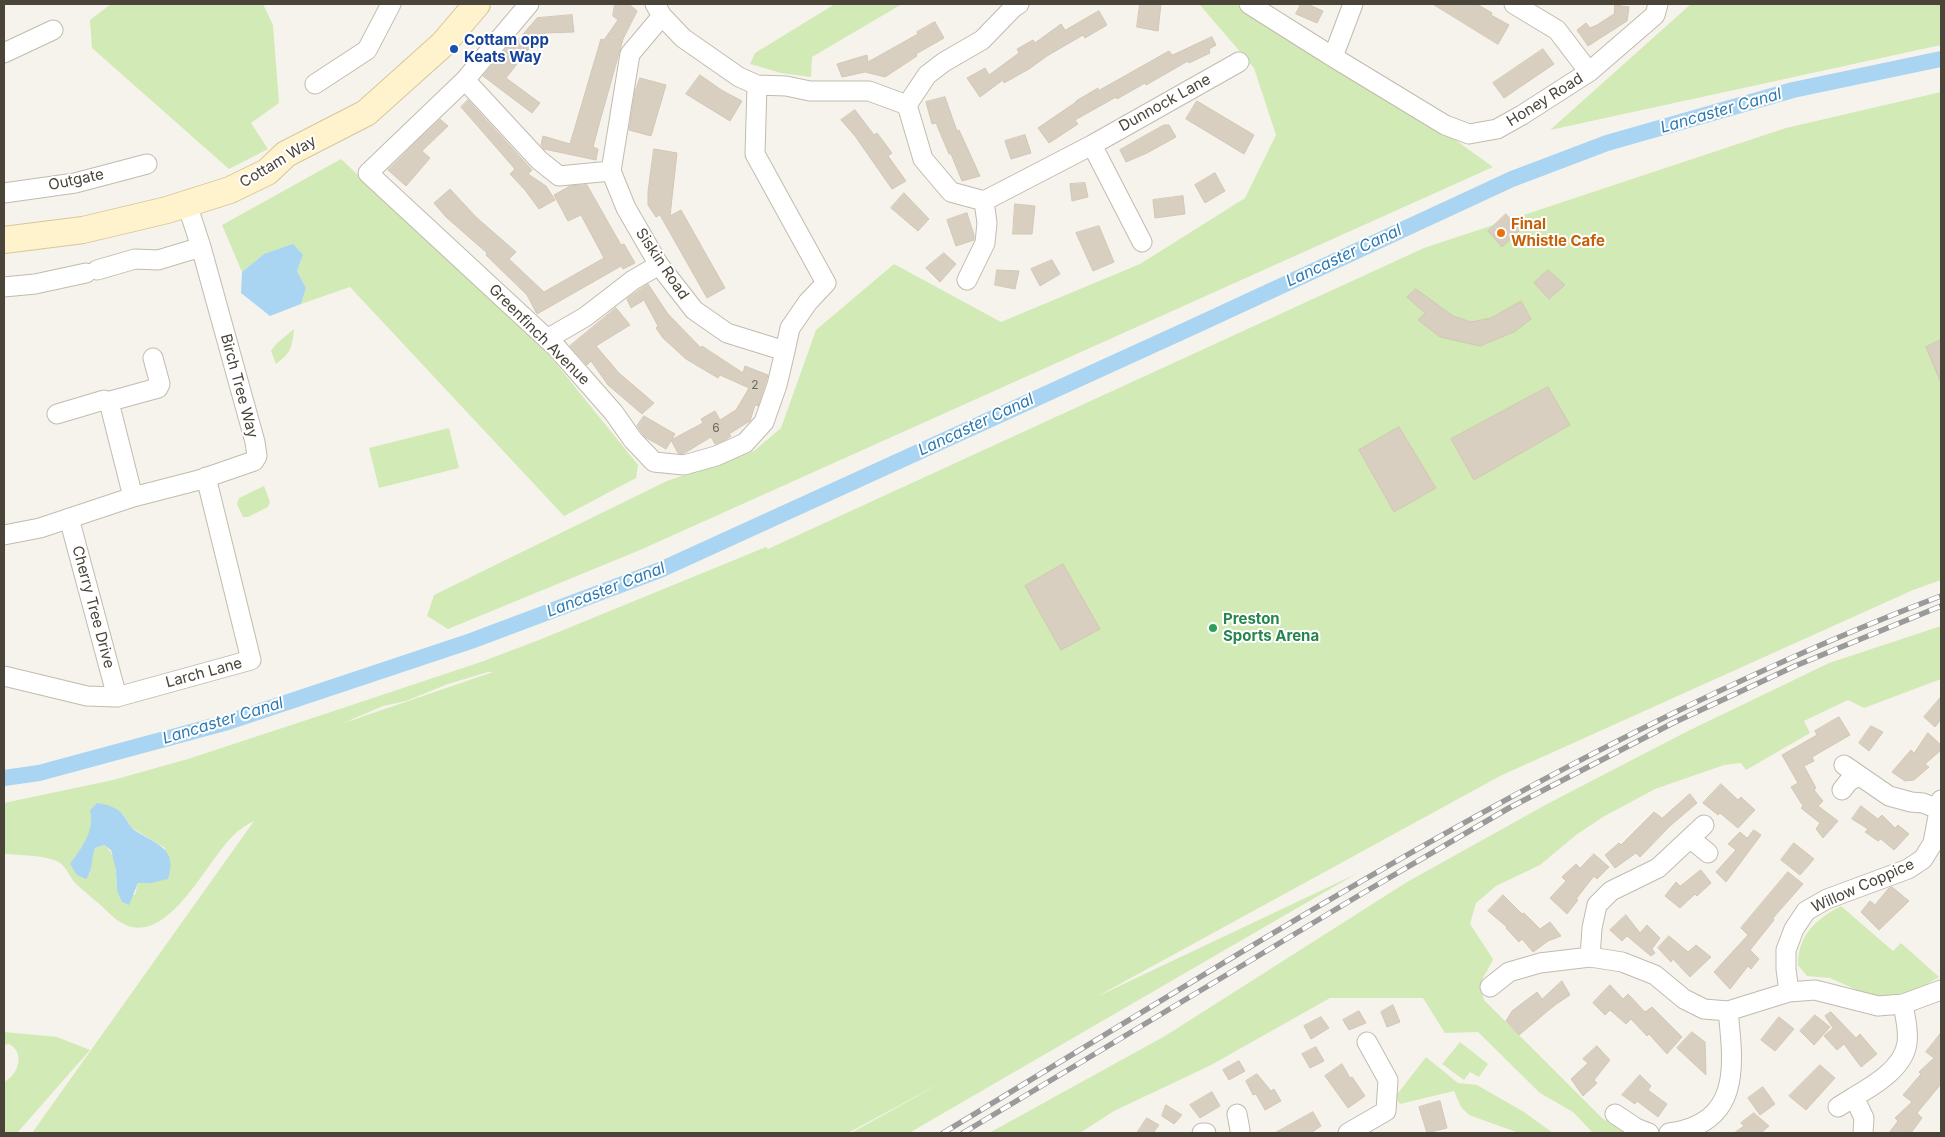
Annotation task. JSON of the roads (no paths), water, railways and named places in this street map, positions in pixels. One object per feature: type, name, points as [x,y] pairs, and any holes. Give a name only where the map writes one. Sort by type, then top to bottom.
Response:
[{"type":"main road","name":"Cottam Way","points":[[4,240],[83,230],[187,204],[230,190],[267,172],[286,154],[366,113],[443,44],[477,4]]},
{"type":"street","points":[[315,84],[367,50],[391,4]]},
{"type":"street","name":"Greenfinch Avenue","points":[[529,4],[465,80],[368,174],[547,340],[614,413],[633,440],[654,462],[684,465],[716,456],[744,443],[764,422],[785,351]]},
{"type":"street","points":[[906,105],[927,75],[944,62],[982,40],[1019,4]]},
{"type":"street","name":"Honey Road","points":[[1250,4],[1445,125],[1469,134],[1497,129],[1588,72],[1656,15],[1658,4]]},
{"type":"street","points":[[1333,57],[1352,4]]},
{"type":"street","points":[[1514,4],[1557,30],[1588,72]]},
{"type":"street","points":[[465,80],[539,160],[559,176],[610,171],[630,54],[658,10],[683,38],[738,77],[757,85],[786,86],[810,91],[869,91],[906,105]]},
{"type":"street","points":[[4,53],[53,30]]},
{"type":"street","name":"Dunnock Lane","points":[[984,201],[1092,145],[1239,62]]},
{"type":"street","points":[[757,85],[755,154],[826,283],[808,302],[790,328],[785,351]]},
{"type":"street","points":[[906,105],[923,159],[951,192],[984,201],[987,223],[985,243],[967,280]]},
{"type":"street","points":[[1092,145],[1142,242]]},
{"type":"street","name":"Outgate","points":[[4,193],[75,183],[147,164]]},
{"type":"street","name":"Siskin Road","points":[[610,171],[626,208],[659,265],[694,310],[727,333],[785,351]]},
{"type":"street","name":"Birch Tree Way","points":[[4,535],[40,528],[133,497],[249,464],[257,456],[255,442],[201,247],[187,204]]},
{"type":"street","points":[[4,287],[35,284],[135,259],[158,260],[201,247]]},
{"type":"street","points":[[547,340],[585,317],[633,280],[659,265]]},
{"type":"street","points":[[57,414],[104,400],[107,402],[158,388],[160,384],[153,358]]},
{"type":"street","points":[[107,402],[109,402],[133,497]]},
{"type":"street","name":"Larch Lane","points":[[4,676],[87,696],[117,697],[251,660],[206,477]]},
{"type":"street","name":"Cherry Tree Drive","points":[[69,518],[117,697]]},
{"type":"street","name":"Willow Coppice","points":[[1789,992],[1786,950],[1794,929],[1806,911],[1827,899],[1908,869],[1923,859],[1933,843],[1940,805],[1911,802],[1889,796],[1851,770],[1849,781],[1842,790]]},
{"type":"street","points":[[1590,957],[1592,928],[1597,905],[1611,891],[1658,868],[1704,825]]},
{"type":"street","points":[[1691,839],[1708,853]]},
{"type":"street","points":[[1490,987],[1509,972],[1540,963],[1590,957],[1622,962],[1655,975],[1684,999],[1704,1009],[1728,1011],[1789,992],[1816,990],[1878,1006],[1903,1004],[1941,990]]},
{"type":"street","points":[[1838,1107],[1878,1083],[1897,1064],[1907,1044],[1903,1004]]},
{"type":"street","points":[[1669,1133],[1698,1126],[1715,1114],[1728,1092],[1733,1056],[1728,1011]]},
{"type":"street","points":[[1348,1133],[1386,1111],[1388,1080],[1367,1042]]},
{"type":"street","points":[[1854,1097],[1864,1118],[1863,1133]]},
{"type":"street","points":[[1616,1114],[1636,1128],[1649,1133]]},
{"type":"water","points":[[293,244],[303,255],[297,271],[306,288],[301,304],[270,316],[241,293],[242,272],[264,254]]},
{"type":"water","points":[[97,803],[118,810],[133,829],[162,847],[170,859],[168,879],[151,883],[138,883],[129,905],[122,902],[117,890],[116,870],[111,850],[104,845],[95,848],[90,873],[86,879],[77,875],[70,864],[89,832],[91,825],[90,810]]},
{"type":"waterway","name":"Lancaster Canal","points":[[4,778],[39,773],[228,722],[471,641],[660,570],[1512,179],[1607,143],[1793,90],[1941,59]]},
{"type":"railway","points":[[943,1133],[1307,913],[1430,842],[1554,774],[1681,709],[1809,650],[1941,596]]},
{"type":"railway","points":[[963,1133],[1363,893],[1509,808],[1673,723],[1795,666],[1941,606]]},
{"type":"place","name":"Cottam opp Keats Way","points":[[454,49]]},
{"type":"place","name":"Final Whistle Cafe","points":[[1501,233]]},
{"type":"place","name":"Preston Sports Arena","points":[[1213,628]]}]
